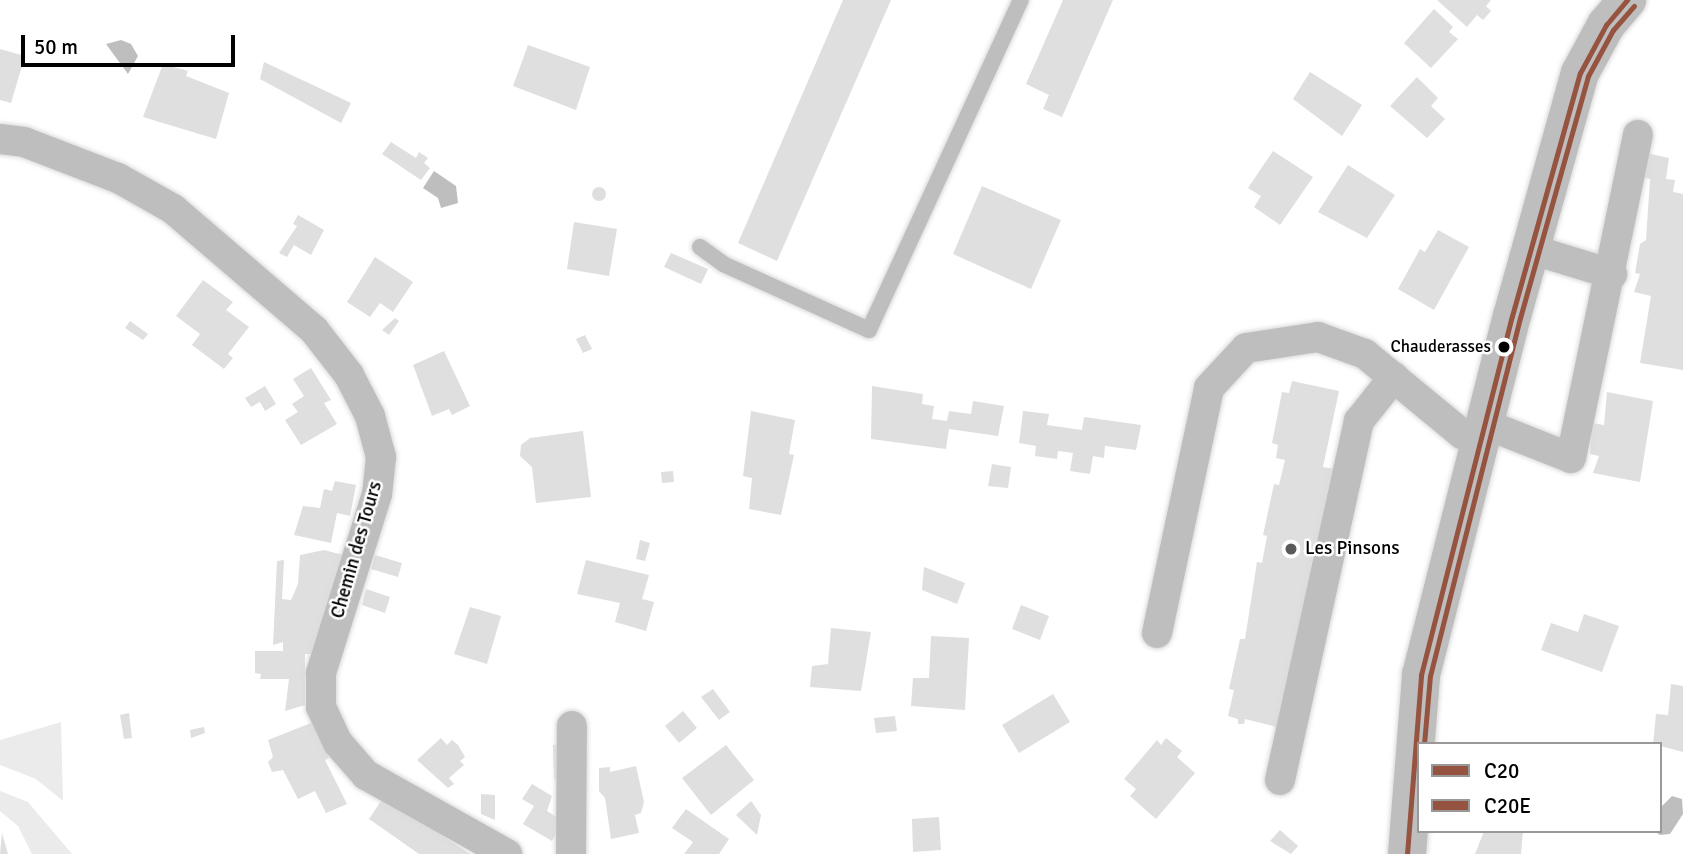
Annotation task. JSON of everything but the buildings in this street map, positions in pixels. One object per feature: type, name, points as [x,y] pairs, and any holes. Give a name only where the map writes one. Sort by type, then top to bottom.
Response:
[{"type":"main road","points":[[1407,854],[1421,675],[1483,431],[1530,249],[1580,73],[1606,25],[1627,0]]},
{"type":"street","points":[[1157,633],[1209,388],[1246,348],[1318,337],[1365,354],[1462,434],[1483,431],[1571,458],[1612,274],[1638,135]]},
{"type":"street","name":"Chemin des Tours","points":[[0,139],[24,142],[118,178],[173,209],[314,330],[349,375],[370,416],[380,457],[376,494],[321,673],[321,707],[338,743],[366,775],[507,854]]},
{"type":"street","points":[[1530,249],[1612,274]]},
{"type":"street","points":[[1280,780],[1359,421],[1394,377]]},
{"type":"street","points":[[571,854],[572,726]]},
{"type":"lane","points":[[700,247],[723,264],[869,330],[1021,0]]},
{"type":"shaded area","points":[[121,40],[131,44],[138,56],[128,74],[106,44]]},
{"type":"shaded area","points":[[434,171],[456,186],[458,203],[441,208],[438,198],[423,188]]},
{"type":"shaded area","points":[[61,722],[63,801],[36,779],[0,765],[0,740]]},
{"type":"shaded area","points":[[0,791],[28,802],[72,854],[32,854],[18,826],[0,811]]},
{"type":"shaded area","points":[[1672,796],[1682,799],[1683,814],[1670,834],[1657,833],[1662,833],[1662,806]]},
{"type":"transit line","name":"C20","points":[[1407,854],[1421,675],[1512,316],[1580,73],[1606,25],[1627,0]]},
{"type":"transit line","name":"C20E","points":[[1424,742],[1430,676],[1520,318],[1588,76],[1613,30],[1634,6]]},
{"type":"place","name":"Chauderasses","points":[[1504,347]]},
{"type":"place","name":"Les Pinsons","points":[[1291,549]]}]
